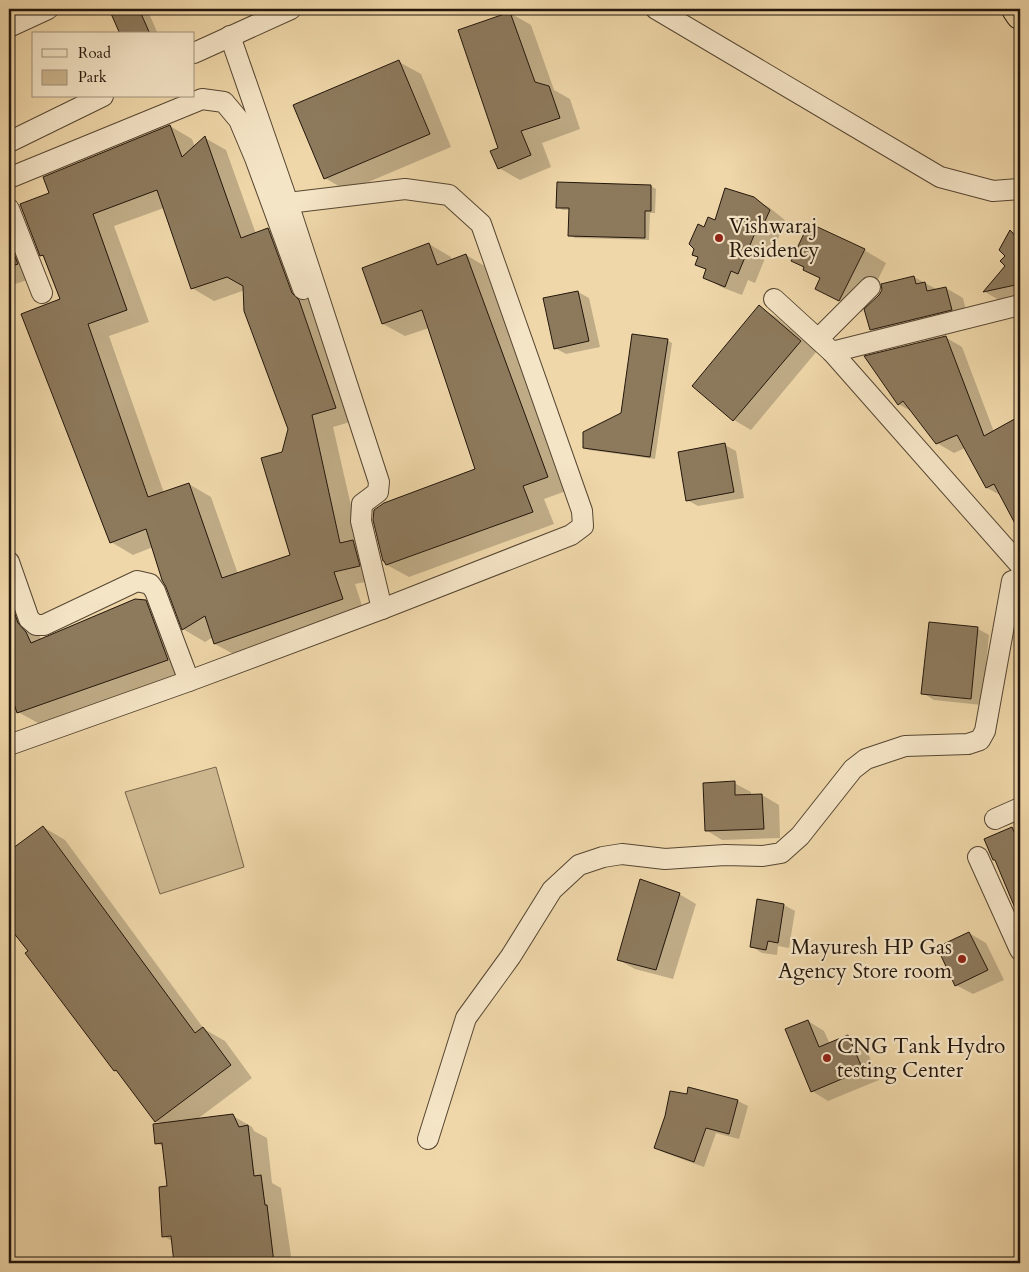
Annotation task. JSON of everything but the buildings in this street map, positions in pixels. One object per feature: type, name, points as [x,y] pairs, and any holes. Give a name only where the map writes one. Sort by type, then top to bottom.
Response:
[{"type":"highway","points":[[1016,9],[1020,14]]},
{"type":"street","points":[[9,27],[48,9]]},
{"type":"street","points":[[195,53],[291,9]]},
{"type":"street","points":[[656,9],[940,177],[993,192],[1020,189]]},
{"type":"street","points":[[230,36],[288,202],[379,482],[378,492],[362,504],[361,521],[382,609]]},
{"type":"street","points":[[9,142],[100,98]]},
{"type":"street","points":[[9,178],[202,99],[224,102],[239,120],[255,158],[307,302]]},
{"type":"street","points":[[9,745],[189,681],[382,609],[571,535],[582,526],[582,511],[481,224],[449,195],[405,189],[288,202]]},
{"type":"street","points":[[9,209],[42,293]]},
{"type":"street","points":[[825,346],[870,286]]},
{"type":"street","points":[[774,299],[825,346],[1020,565]]},
{"type":"street","points":[[825,346],[1020,305]]},
{"type":"street","points":[[9,562],[13,589],[29,620],[36,625],[44,625],[137,581],[150,584],[155,590],[189,681]]},
{"type":"street","points":[[428,1139],[466,1018],[511,956],[552,890],[579,865],[622,854],[665,859],[725,855],[763,856],[781,853],[800,836],[853,769],[866,759],[905,746],[968,744],[980,740],[986,731],[1012,581],[1020,578]]},
{"type":"street","points":[[995,819],[1020,808]]},
{"type":"street","points":[[978,857],[1020,950]]},
{"type":"green space","points":[[216,767],[244,867],[160,894],[125,792]]},
{"type":"place","name":"Vishwaraj Residency","points":[[719,238]]},
{"type":"place","name":"Mayuresh HP Gas Agency Store room","points":[[962,959]]},
{"type":"place","name":"CNG Tank Hydro testing Center","points":[[827,1058]]}]
